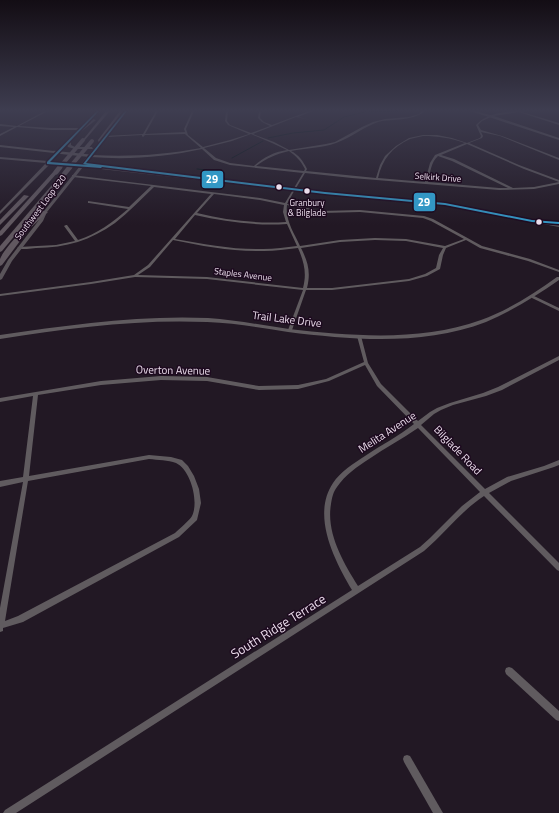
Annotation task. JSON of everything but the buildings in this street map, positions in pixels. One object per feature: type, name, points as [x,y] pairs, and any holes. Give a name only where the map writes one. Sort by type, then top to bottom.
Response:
[{"type":"highway","points":[[0,223],[74,149]]},
{"type":"highway","points":[[0,250],[85,149]]},
{"type":"highway","points":[[0,234],[53,170]]},
{"type":"highway","points":[[0,264],[22,235],[40,215],[45,212]]},
{"type":"main road","name":"Southwest Loop 820","points":[[0,213],[61,149]]},
{"type":"main road","name":"Southwest Loop 820","points":[[0,278],[19,248],[41,220],[45,212],[95,149]]},
{"type":"main road","points":[[0,156],[294,190],[445,204],[559,225]]},
{"type":"main road","points":[[39,172],[71,170],[73,172],[72,177]]},
{"type":"street","points":[[26,149],[92,156],[145,158],[197,149]]},
{"type":"street","name":"Selkirk Drive","points":[[203,149],[215,159],[223,163],[377,179],[514,189],[539,188],[559,182]]},
{"type":"street","points":[[255,166],[268,156],[297,149]]},
{"type":"street","points":[[377,179],[384,158],[396,149]]},
{"type":"street","points":[[426,183],[431,163],[438,155],[454,149]]},
{"type":"street","points":[[479,149],[559,182]]},
{"type":"street","points":[[532,149],[559,160]]},
{"type":"street","points":[[290,330],[304,289],[307,268],[301,247],[288,223],[284,211],[286,203],[306,169],[301,158],[291,150]]},
{"type":"street","points":[[438,155],[453,160],[514,189]]},
{"type":"street","points":[[72,177],[286,203],[322,212],[360,210],[423,217],[432,220],[466,239],[486,248],[529,260],[559,271]]},
{"type":"street","points":[[19,248],[60,245],[91,237],[107,228],[153,186]]},
{"type":"street","points":[[135,276],[149,266],[213,193]]},
{"type":"street","points":[[89,202],[129,208]]},
{"type":"street","points":[[195,214],[260,224],[288,223]]},
{"type":"street","points":[[66,226],[77,241]]},
{"type":"street","points":[[172,239],[233,249],[264,250],[301,247],[368,238],[431,244],[445,247],[466,239]]},
{"type":"street","name":"Staples Avenue","points":[[0,295],[135,276],[207,278],[304,289],[332,289],[364,286],[409,280],[426,275],[438,269],[442,251],[445,247]]},
{"type":"street","name":"Trail Lake Drive","points":[[0,337],[94,323],[149,319],[210,320],[368,338],[429,333],[457,328],[482,321],[533,297],[559,278]]},
{"type":"street","points":[[533,297],[559,310]]},
{"type":"street","name":"Bilglade Road","points":[[359,336],[366,363],[379,385],[559,568]]},
{"type":"street","name":"Melita Avenue","points":[[357,591],[339,560],[328,529],[327,516],[330,493],[336,483],[354,466],[419,424],[437,409],[501,388],[559,358]]},
{"type":"street","name":"Overton Avenue","points":[[0,400],[101,383],[161,378],[207,379],[259,388],[298,387],[326,380],[366,363]]},
{"type":"street","points":[[0,627],[26,479],[36,394]]},
{"type":"street","points":[[0,484],[128,461],[162,457],[180,462],[186,468],[196,489],[198,503],[195,518],[177,535],[20,619],[0,627]]},
{"type":"street","name":"South Ridge Terrace","points":[[8,813],[422,549],[438,535],[460,511],[485,492],[511,478],[539,471],[559,462]]},
{"type":"street","points":[[509,672],[559,717]]},
{"type":"street","points":[[407,759],[438,813]]},
{"type":"waterway","points":[[232,158],[249,149]]},
{"type":"waterway","points":[[197,169],[207,170]]},
{"type":"transit line","name":"29","points":[[48,163],[62,149]]},
{"type":"transit line","name":"29","points":[[96,149],[84,164],[325,193],[445,204],[532,221],[559,223]]},
{"type":"transit line","name":"29","points":[[48,163],[101,167]]},
{"type":"place","name":"Granbury & Bilglade","points":[[307,191]]}]
